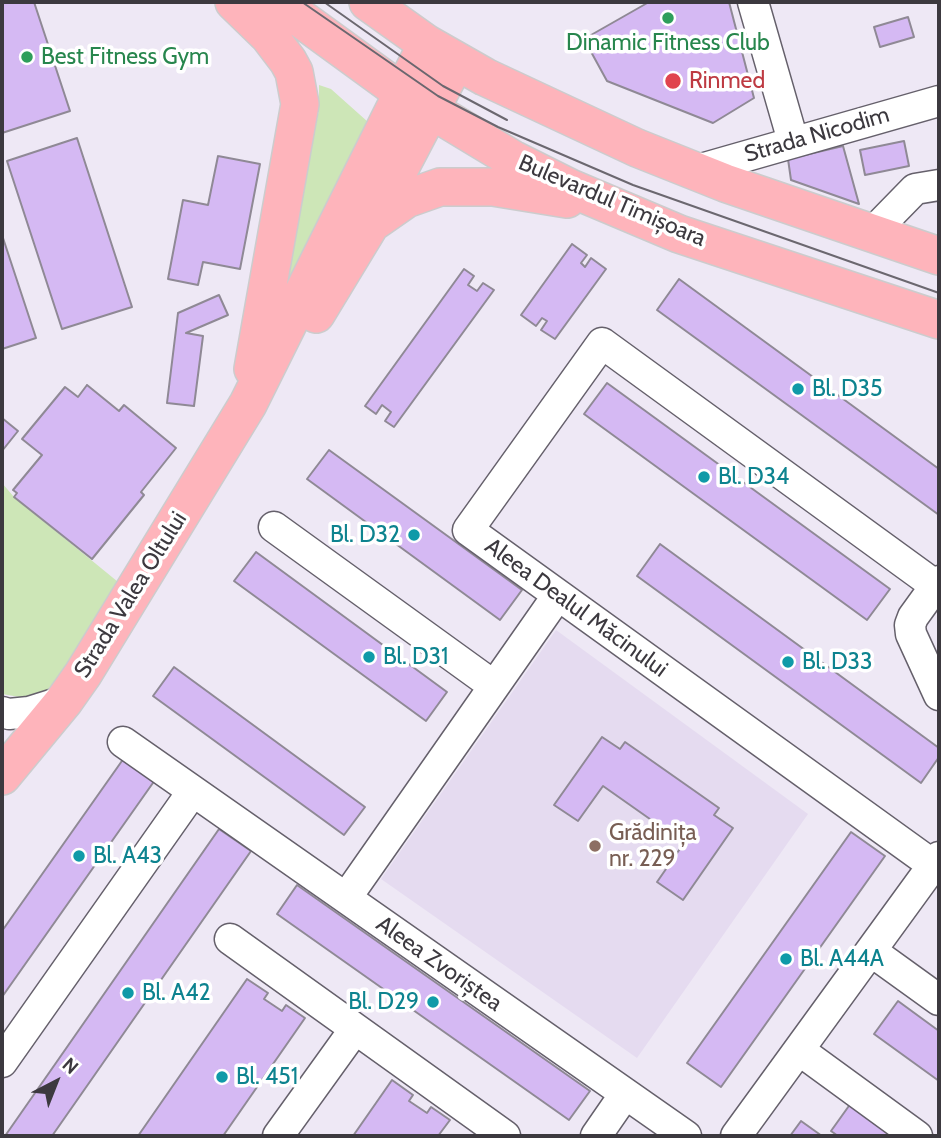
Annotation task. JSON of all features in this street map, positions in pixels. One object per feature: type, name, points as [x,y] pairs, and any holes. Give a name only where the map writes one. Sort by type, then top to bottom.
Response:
[{"type":"main road","points":[[234,2],[263,11],[293,72],[300,104],[264,297],[248,404]]},
{"type":"main road","points":[[368,2],[441,52],[564,116],[694,171],[939,256]]},
{"type":"main road","name":"Bulevardul Timișoara","points":[[263,11],[514,160],[622,210],[679,234],[939,320]]},
{"type":"main road","name":"Strada Valea Oltului","points":[[2,776],[64,701],[248,404],[417,101],[441,52]]},
{"type":"main road","name":"Strada Valea Oltului","points":[[248,404],[309,326],[370,225],[417,101]]},
{"type":"main road","points":[[370,225],[407,199],[440,187],[452,186],[493,187],[622,210]]},
{"type":"street","points":[[753,2],[793,141]]},
{"type":"street","name":"Strada Nicodim","points":[[694,171],[939,101]]},
{"type":"street","points":[[872,233],[915,190],[939,185]]},
{"type":"street","name":"Aleea Dealul Măcinului","points":[[736,1136],[936,861],[468,530],[602,343],[938,584],[910,625],[911,634],[939,695]]},
{"type":"street","points":[[274,527],[494,686]]},
{"type":"street","points":[[346,898],[558,595]]},
{"type":"street","points":[[2,712],[29,712],[64,701]]},
{"type":"street","name":"Aleea Zvoriștea","points":[[123,742],[686,1136]]},
{"type":"street","points":[[2,1062],[193,791]]},
{"type":"street","points":[[230,939],[505,1136]]},
{"type":"street","points":[[871,951],[939,1000]]},
{"type":"street","points":[[278,1136],[355,1029]]},
{"type":"street","points":[[799,1050],[917,1136]]},
{"type":"street","points":[[596,1136],[625,1094]]},
{"type":"shaded area","name":"Grădinița nr. 229","points":[[556,630],[808,814],[637,1058],[381,879]]},
{"type":"green space","points":[[319,85],[331,89],[368,122],[288,284],[284,282],[319,110]]},
{"type":"green space","points":[[2,483],[14,497],[123,586],[56,687],[31,699],[2,694]]},
{"type":"building","name":"Best Fitness Gym","points":[[2,2],[34,2],[70,111],[2,133]]},
{"type":"building","points":[[649,2],[729,2],[754,98],[713,123],[607,81],[584,39]]},
{"type":"building","points":[[908,17],[914,37],[880,47],[874,27]]},
{"type":"building","points":[[77,138],[132,307],[62,329],[7,161]]},
{"type":"building","points":[[904,141],[909,166],[865,175],[860,150]]},
{"type":"building","points":[[843,146],[859,204],[791,180],[788,159]]},
{"type":"building","points":[[218,156],[260,164],[240,269],[203,262],[198,285],[168,279],[183,200],[208,205]]},
{"type":"building","points":[[2,235],[36,338],[2,349]]},
{"type":"building","points":[[572,244],[587,255],[581,263],[585,267],[591,258],[606,269],[555,339],[541,330],[547,321],[542,318],[536,326],[521,315]]},
{"type":"building","points":[[464,269],[474,276],[468,285],[477,291],[483,283],[494,290],[394,427],[385,421],[391,412],[382,405],[376,414],[365,406]]},
{"type":"building","name":"Bl. D35","points":[[679,279],[939,469],[939,515],[657,310]]},
{"type":"building","points":[[219,295],[228,315],[186,333],[203,336],[194,406],[167,403],[178,313]]},
{"type":"building","name":"Bl. D34","points":[[607,383],[890,589],[867,620],[584,414]]},
{"type":"building","points":[[87,385],[119,411],[124,405],[176,448],[141,492],[144,495],[92,559],[14,497],[17,493],[13,490],[42,455],[22,439],[65,387],[78,397]]},
{"type":"building","points":[[2,418],[18,431],[2,451]]},
{"type":"building","name":"Bl. D32","points":[[329,450],[522,590],[500,620],[307,479]]},
{"type":"building","name":"Bl. D33","points":[[660,544],[939,748],[939,757],[921,783],[637,576]]},
{"type":"building","name":"Bl. D31","points":[[256,552],[447,692],[426,721],[234,581]]},
{"type":"building","points":[[174,667],[365,807],[344,835],[153,696]]},
{"type":"building","points":[[602,737],[620,749],[625,742],[719,808],[714,815],[733,828],[683,900],[657,882],[684,843],[603,786],[578,821],[554,805]]},
{"type":"building","name":"Bl. A43","points":[[124,758],[155,780],[2,997],[2,931]]},
{"type":"building","name":"Bl. A42","points":[[219,829],[251,851],[52,1136],[5,1136]]},
{"type":"building","name":"Bl. A44A","points":[[851,832],[885,856],[721,1087],[687,1063]]},
{"type":"building","name":"Bl. D29","points":[[297,885],[590,1091],[569,1120],[277,914]]},
{"type":"building","name":"Bl. 451","points":[[247,979],[268,993],[264,999],[282,1011],[286,1005],[305,1018],[223,1136],[138,1136]]},
{"type":"building","points":[[898,1001],[939,1031],[939,1081],[874,1034]]},
{"type":"building","points":[[392,1080],[413,1095],[409,1101],[427,1113],[431,1107],[450,1120],[438,1136],[353,1136]]},
{"type":"building","points":[[851,1103],[895,1136],[838,1136],[831,1131]]},
{"type":"building","points":[[801,1121],[822,1136],[790,1136]]},
{"type":"tram line","points":[[302,2],[438,96],[498,127],[633,185],[939,293]]},
{"type":"tram line","points":[[324,2],[443,86],[507,120]]},
{"type":"place","name":"Dinamic Fitness Club","points":[[668,18]]},
{"type":"place","name":"Best Fitness Gym","points":[[27,57]]},
{"type":"place","name":"Rinmed","points":[[673,81]]},
{"type":"place","name":"Bl. D35","points":[[798,389]]},
{"type":"place","name":"Bl. D34","points":[[704,477]]},
{"type":"place","name":"Bl. D32","points":[[414,535]]},
{"type":"place","name":"Bl. D31","points":[[369,657]]},
{"type":"place","name":"Bl. D33","points":[[788,662]]},
{"type":"place","name":"Grădinița nr. 229","points":[[595,846]]},
{"type":"place","name":"Bl. A43","points":[[79,856]]},
{"type":"place","name":"Bl. A44A","points":[[786,959]]},
{"type":"place","name":"Bl. A42","points":[[128,993]]},
{"type":"place","name":"Bl. D29","points":[[433,1002]]},
{"type":"place","name":"Bl. 451","points":[[222,1077]]}]
